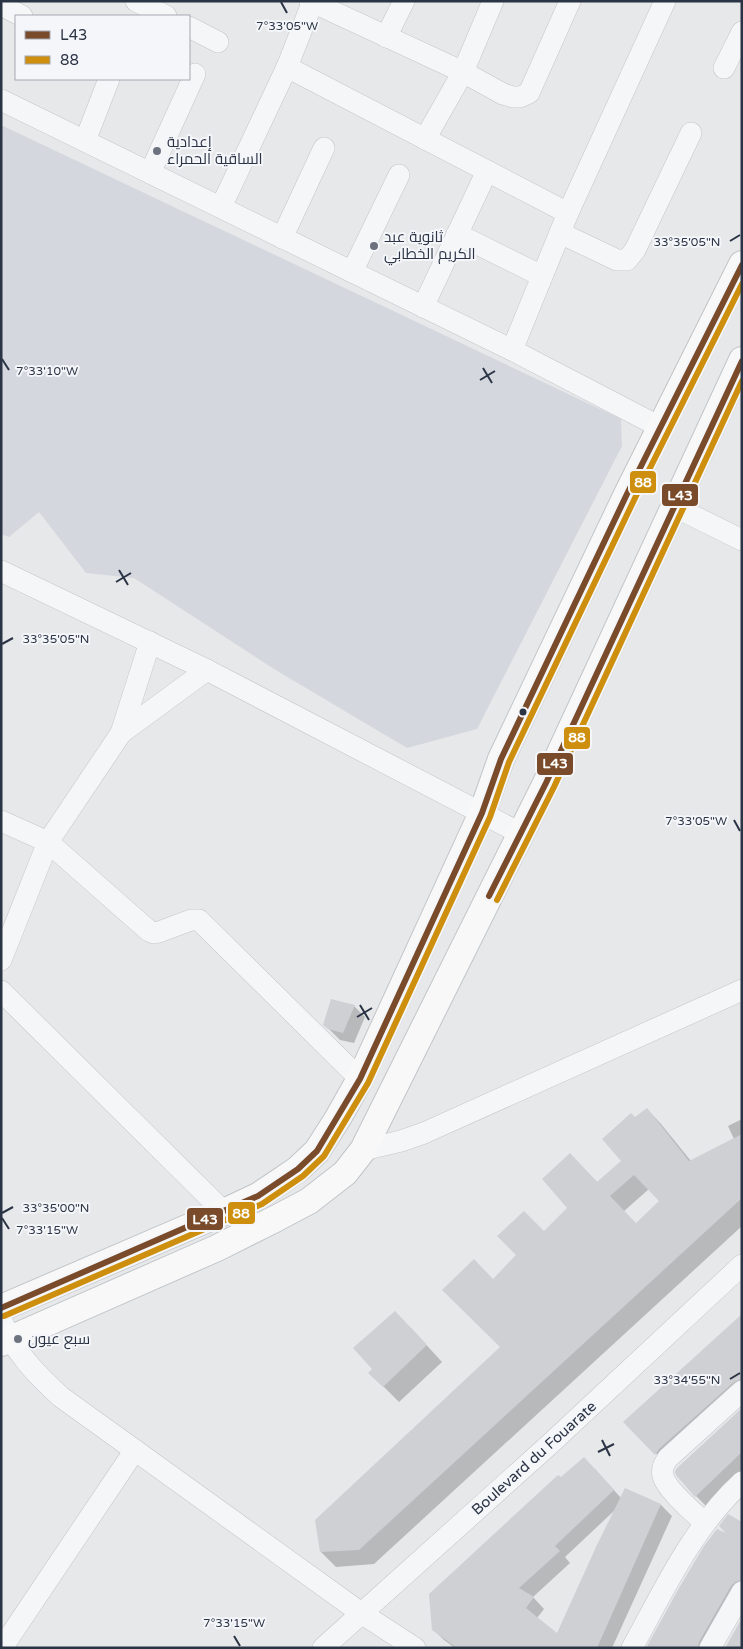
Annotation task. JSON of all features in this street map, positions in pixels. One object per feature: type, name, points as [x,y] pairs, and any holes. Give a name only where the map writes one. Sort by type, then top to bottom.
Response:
[{"type":"main road","points":[[1,1308],[258,1196],[298,1169],[317,1151],[360,1079],[482,813],[501,759],[660,427],[742,264]]},
{"type":"main road","points":[[4,1334],[217,1248],[275,1220],[309,1201],[345,1173],[363,1150],[546,784],[742,360]]},
{"type":"street","points":[[386,37],[404,1]]},
{"type":"street","points":[[425,139],[463,72],[493,1]]},
{"type":"street","points":[[221,207],[288,67],[312,2],[463,72],[503,94],[513,97],[525,96],[529,93],[570,1]]},
{"type":"street","points":[[512,350],[568,213],[665,1]]},
{"type":"street","points":[[1,5],[20,15]]},
{"type":"street","points":[[141,6],[164,15]]},
{"type":"street","points":[[190,28],[218,42]]},
{"type":"street","points":[[724,68],[742,32]]},
{"type":"street","points":[[288,67],[568,213]]},
{"type":"street","points":[[150,173],[194,74]]},
{"type":"street","points":[[85,141],[109,80]]},
{"type":"street","points":[[1,100],[512,350],[660,427]]},
{"type":"street","points":[[560,233],[617,260],[626,260],[635,250],[691,133]]},
{"type":"street","points":[[282,238],[324,148]]},
{"type":"street","points":[[423,307],[487,171]]},
{"type":"street","points":[[352,272],[399,175]]},
{"type":"street","points":[[457,234],[542,276]]},
{"type":"street","points":[[673,506],[742,540]]},
{"type":"street","points":[[1,571],[207,670],[520,833]]},
{"type":"street","points":[[1,960],[48,842],[121,733],[150,642]]},
{"type":"street","points":[[121,733],[207,670]]},
{"type":"street","points":[[1,821],[48,842],[149,931],[159,932],[191,920],[199,920],[360,1079]]},
{"type":"street","points":[[363,1150],[401,1141],[424,1133],[742,990]]},
{"type":"street","points":[[1,991],[224,1212]]},
{"type":"street","name":"Boulevard du Fouarate","points":[[323,1648],[550,1444],[742,1264]]},
{"type":"street","points":[[4,1334],[28,1366],[61,1397],[361,1614],[415,1648]]},
{"type":"street","points":[[705,1523],[667,1485],[662,1475],[663,1465],[668,1458],[742,1391]]},
{"type":"street","points":[[2,1648],[135,1450]]},
{"type":"street","points":[[632,1648],[686,1551],[705,1523],[742,1482]]},
{"type":"street","points":[[710,1648],[742,1592]]},
{"type":"shaded area","points":[[1,125],[621,419],[622,446],[477,729],[407,748],[274,669],[134,578],[86,573],[39,512],[9,537],[1,534]]},
{"type":"building","points":[[331,999],[355,1005],[343,1033],[328,1029],[323,1025]]},
{"type":"building","points":[[647,1108],[689,1161],[742,1134],[742,1198],[359,1550],[320,1552],[315,1520],[500,1347],[442,1290],[474,1259],[493,1279],[516,1255],[497,1236],[524,1211],[544,1231],[567,1208],[542,1179],[570,1153],[597,1182],[621,1161],[602,1139],[631,1113],[635,1117]],"holes":[[[634,1175],[659,1201],[636,1223],[610,1196]]]},
{"type":"building","points":[[395,1311],[427,1345],[383,1387],[368,1373],[372,1369],[353,1348]]},
{"type":"building","points":[[742,1314],[742,1379],[734,1382],[659,1449],[655,1455],[623,1422]]},
{"type":"building","points":[[742,1408],[742,1452],[695,1497],[676,1475],[676,1469]]},
{"type":"building","points":[[584,1457],[614,1490],[555,1546],[560,1551],[519,1588],[534,1597],[526,1608],[557,1633],[625,1488],[661,1504],[597,1648],[457,1648],[432,1630],[429,1594],[558,1475],[561,1477]]},
{"type":"building","points":[[728,1514],[742,1522],[742,1580],[735,1582],[731,1586],[699,1642],[698,1648],[646,1648],[704,1546],[717,1529],[726,1533],[719,1526]]},
{"type":"building","points":[[742,1618],[742,1648],[725,1648]]},
{"type":"transit line","name":"L43","points":[[1,1308],[258,1196],[298,1169],[317,1151],[360,1079],[482,813],[501,759],[627,494],[742,265]]},
{"type":"transit line","name":"88","points":[[4,1316],[262,1204],[303,1176],[324,1156],[368,1083],[490,817],[509,762],[635,498],[742,284]]},
{"type":"transit line","name":"L43","points":[[489,896],[546,783],[742,361]]},
{"type":"transit line","name":"88","points":[[497,900],[554,787],[742,381]]},
{"type":"place","name":"إعدادية الساقية الحمراء","points":[[157,151]]},
{"type":"place","name":"ثانوية عبد الكريم الخطابي","points":[[374,246]]},
{"type":"place","name":"سبع عيون","points":[[18,1339]]}]
